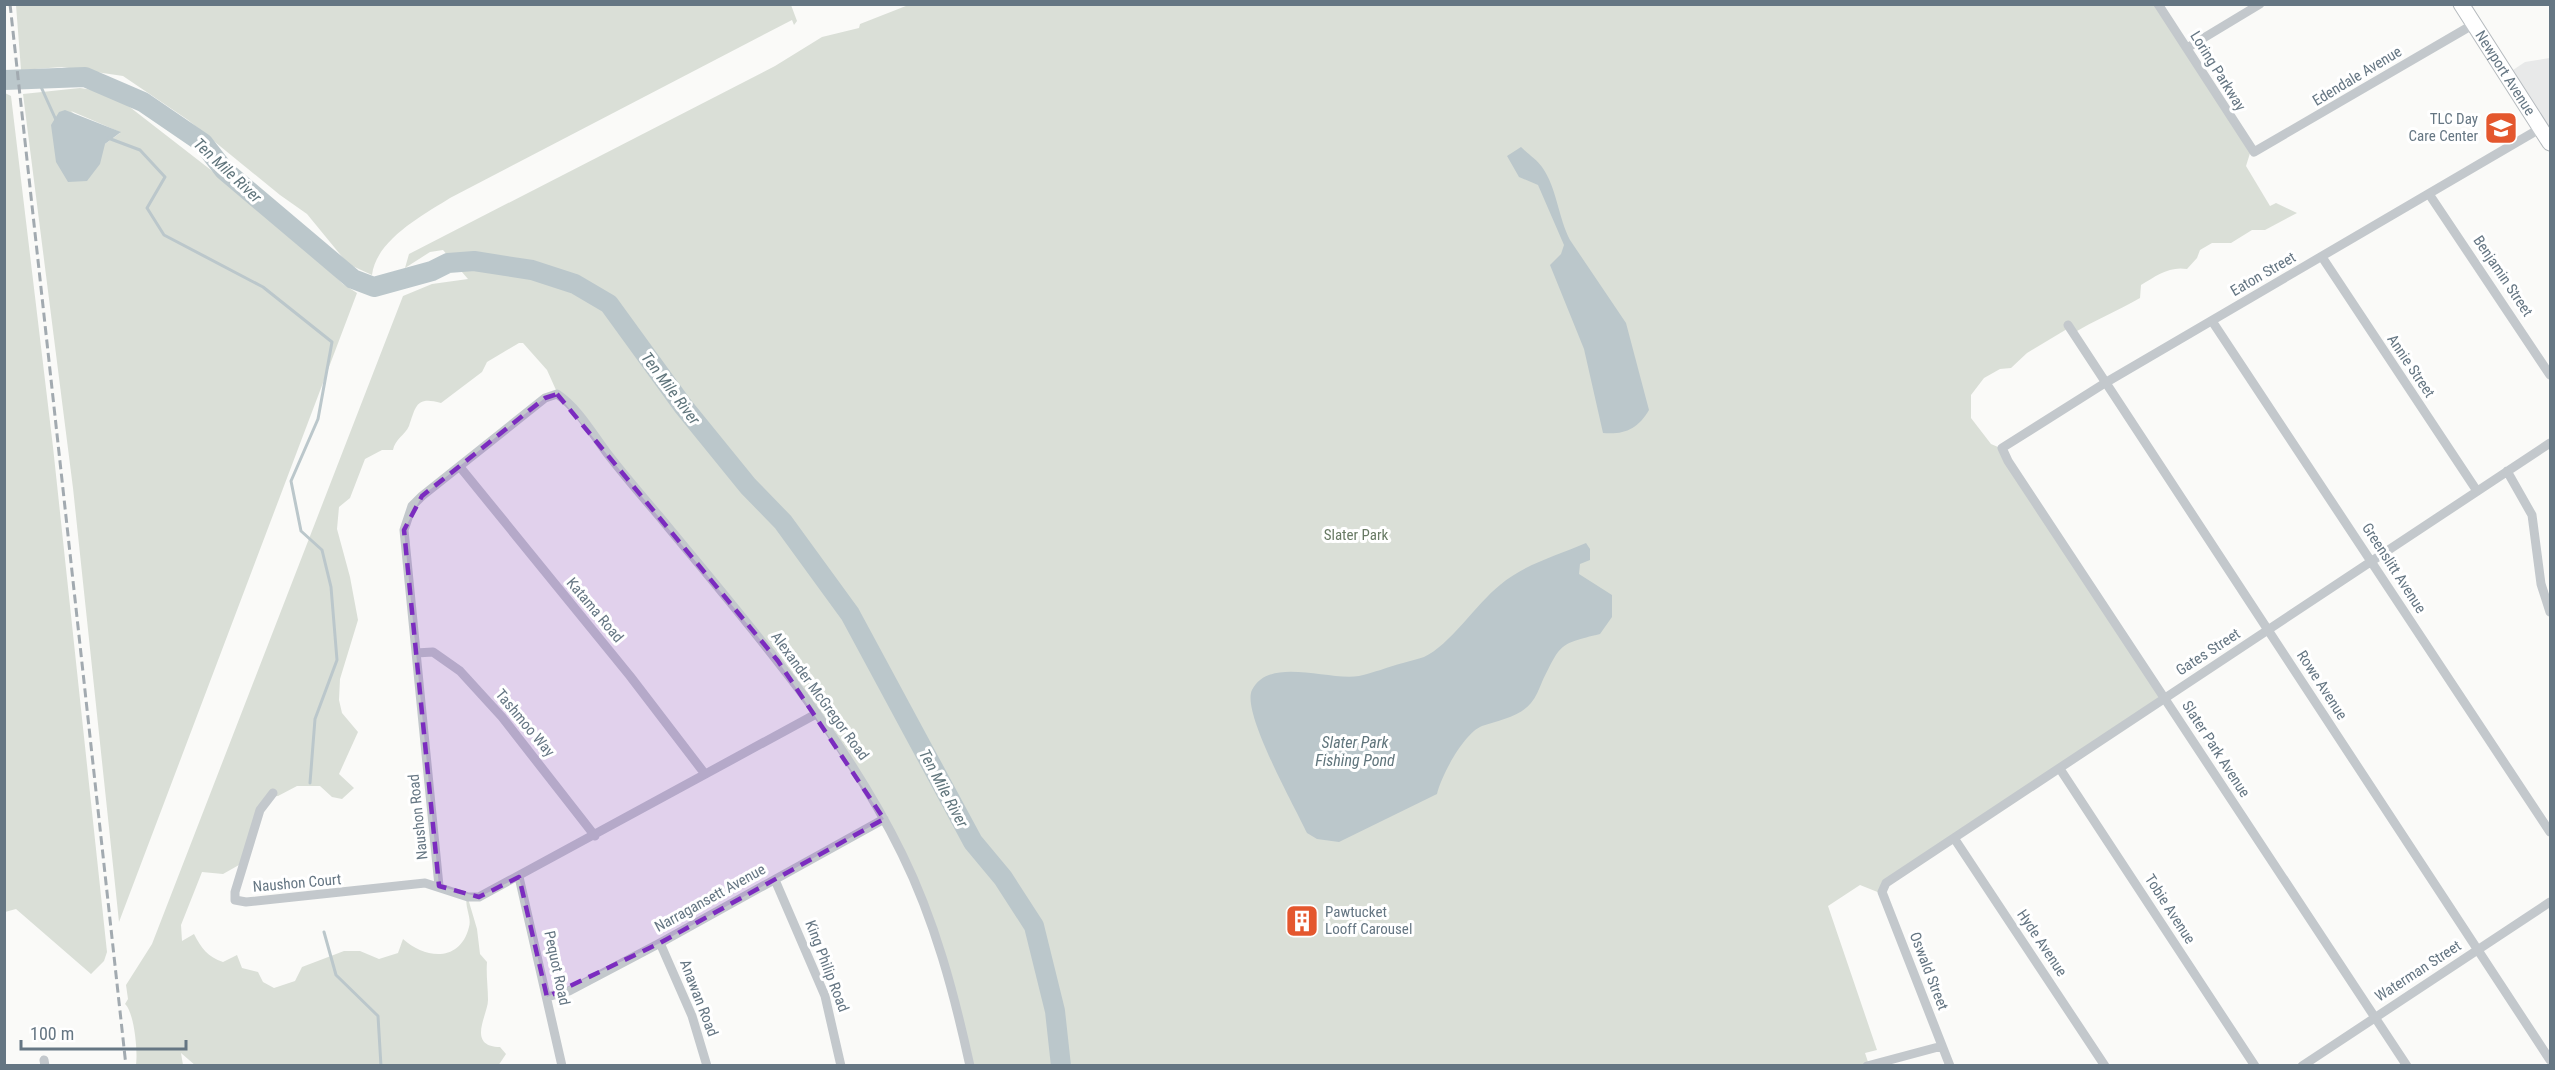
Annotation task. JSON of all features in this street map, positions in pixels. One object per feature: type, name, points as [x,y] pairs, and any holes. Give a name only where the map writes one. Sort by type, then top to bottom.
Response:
[{"type":"main road","name":"Newport Avenue","points":[[2461,4],[2550,143]]},
{"type":"street","name":"Loring Parkway","points":[[2158,4],[2254,152]]},
{"type":"street","points":[[2187,48],[2260,4]]},
{"type":"street","name":"Edendale Avenue","points":[[2254,152],[2474,24]]},
{"type":"street","name":"Eaton Street","points":[[2002,448],[2105,383],[2541,128]]},
{"type":"street","name":"Benjamin Street","points":[[2430,194],[2550,375]]},
{"type":"street","name":"Annie Street","points":[[2322,257],[2477,491]]},
{"type":"street","name":"Greenslitt Avenue","points":[[2212,321],[2550,832]]},
{"type":"street","name":"Rowe Avenue","points":[[2068,325],[2550,1060]]},
{"type":"street","name":"Naushon Road","points":[[439,886],[404,530],[412,506],[545,398],[557,394]]},
{"type":"street","name":"Alexander McGregor Road","points":[[557,394],[567,401],[778,661],[848,759],[884,819],[917,887],[951,981],[970,1065]]},
{"type":"street","name":"Gates Street","points":[[1883,887],[2550,443]]},
{"type":"street","name":"Slater Park Avenue","points":[[2002,448],[2008,461],[2407,1065]]},
{"type":"street","name":"Katama Road","points":[[460,467],[630,676],[705,774]]},
{"type":"street","points":[[2507,471],[2532,515],[2541,584],[2550,608]]},
{"type":"street","name":"Tashmoo Way","points":[[417,653],[433,652],[460,671],[502,717],[595,836]]},
{"type":"street","points":[[439,886],[468,897],[479,897],[816,714]]},
{"type":"street","name":"Tobie Avenue","points":[[2060,769],[2254,1065]]},
{"type":"street","name":"Naushon Court","points":[[273,793],[260,810],[235,892],[235,900],[246,902],[317,896],[425,883],[439,886]]},
{"type":"street","name":"Narragansett Avenue","points":[[548,997],[569,991],[660,943],[884,819]]},
{"type":"street","name":"Hyde Avenue","points":[[1954,838],[2105,1065]]},
{"type":"street","name":"Pequot Road","points":[[519,877],[562,1065]]},
{"type":"street","name":"King Philip Road","points":[[776,880],[825,996],[841,1065]]},
{"type":"street","name":"Oswald Street","points":[[1883,887],[1882,892],[1950,1065]]},
{"type":"street","name":"Waterman Street","points":[[2302,1065],[2550,902]]},
{"type":"street","name":"Anawan Road","points":[[660,943],[692,1016],[707,1065]]},
{"type":"street","points":[[1867,1065],[1942,1046]]},
{"type":"highlighted area","points":[[557,394],[778,661],[884,819],[660,943],[547,997],[519,877],[479,897],[439,886],[404,530],[422,496],[545,398]]},
{"type":"shaded area","points":[[2550,58],[2550,142],[2507,74],[2525,62]]},
{"type":"green space","name":"Slater Park","points":[[911,4],[2158,5],[2251,150],[2246,166],[2270,206],[2276,203],[2297,213],[2265,230],[2252,230],[2231,243],[2212,243],[2200,250],[2197,258],[2187,269],[2168,270],[2152,278],[2141,285],[2140,298],[2072,334],[2067,329],[2027,353],[2011,368],[2000,369],[1984,378],[1971,395],[1971,418],[1991,444],[1998,447],[2160,697],[1934,851],[1880,893],[1860,885],[1828,906],[1877,1050],[1865,1053],[1869,1065],[969,1065],[948,974],[913,878],[836,741],[556,390],[547,370],[523,343],[519,343],[487,362],[482,372],[441,403],[426,401],[418,404],[409,426],[393,450],[382,450],[365,459],[350,498],[339,507],[337,529],[350,577],[358,620],[340,679],[339,700],[342,713],[358,732],[339,774],[354,788],[342,799],[332,797],[320,786],[297,786],[278,796],[265,797],[239,865],[223,874],[202,872],[181,925],[182,941],[194,934],[206,951],[223,962],[237,955],[242,968],[258,972],[263,982],[274,988],[295,981],[302,967],[344,951],[360,951],[379,959],[398,953],[403,939],[421,951],[441,954],[450,952],[458,947],[469,927],[467,895],[477,929],[480,954],[487,962],[488,1000],[481,1036],[484,1041],[500,1047],[506,1054],[498,1066],[196,1066],[181,1053],[183,1065],[136,1065],[135,1032],[131,1015],[125,1004],[128,999],[126,985],[152,944],[403,296],[432,284],[468,279],[443,250],[430,252],[405,268],[409,254],[775,66],[822,37],[859,28],[860,24]]},
{"type":"green space","points":[[16,5],[791,5],[797,21],[794,25],[792,20],[427,212],[391,240],[375,262],[372,275],[348,264],[307,214],[280,195],[188,120],[123,76],[62,67],[21,70]]},
{"type":"green space","points":[[80,88],[101,91],[122,101],[278,222],[343,284],[357,293],[119,922],[73,488],[23,94]],"holes":[[[71,111],[120,132],[105,144]]]},
{"type":"green space","points":[[5,93],[11,96],[53,447],[107,952],[104,961],[91,974],[16,909],[5,912]]},
{"type":"water","points":[[65,110],[121,132],[105,144],[100,164],[87,181],[68,182],[56,162],[51,125],[59,112]]},
{"type":"water","points":[[1521,147],[1540,164],[1547,175],[1570,240],[1626,323],[1649,410],[1640,422],[1624,432],[1603,433],[1584,349],[1550,265],[1561,254],[1564,245],[1538,185],[1519,177],[1507,156]]},
{"type":"water","name":"Slater Park Fishing Pond","points":[[1586,543],[1590,549],[1590,560],[1580,564],[1579,574],[1612,595],[1612,617],[1600,634],[1576,640],[1562,648],[1553,660],[1531,703],[1521,712],[1475,730],[1448,766],[1437,794],[1339,842],[1317,839],[1307,833],[1271,760],[1254,718],[1252,690],[1260,680],[1272,674],[1285,672],[1359,676],[1424,657],[1443,644],[1500,585],[1530,566]]},
{"type":"waterway","name":"Ten Mile River","points":[[4,80],[85,77],[143,102],[203,143],[224,170],[353,279],[374,287],[432,271],[448,263],[474,261],[532,270],[575,284],[609,304],[683,406],[748,486],[783,522],[850,614],[973,842],[1003,878],[1034,926],[1055,1011],[1061,1066]]},
{"type":"waterway","points":[[37,78],[56,120]]},
{"type":"waterway","points":[[108,138],[140,150],[165,177],[147,208],[164,235],[263,287],[332,342],[318,419],[291,481],[301,531],[322,550],[331,587],[337,660],[315,719],[310,783]]},
{"type":"waterway","points":[[324,932],[336,975],[378,1016],[381,1066]]},
{"type":"railway","points":[[10,4],[126,1066]]},
{"type":"place","name":"TLC Day Care Center","points":[[2501,128]]},
{"type":"place","name":"Pawtucket Looff Carousel","points":[[1302,921]]}]
